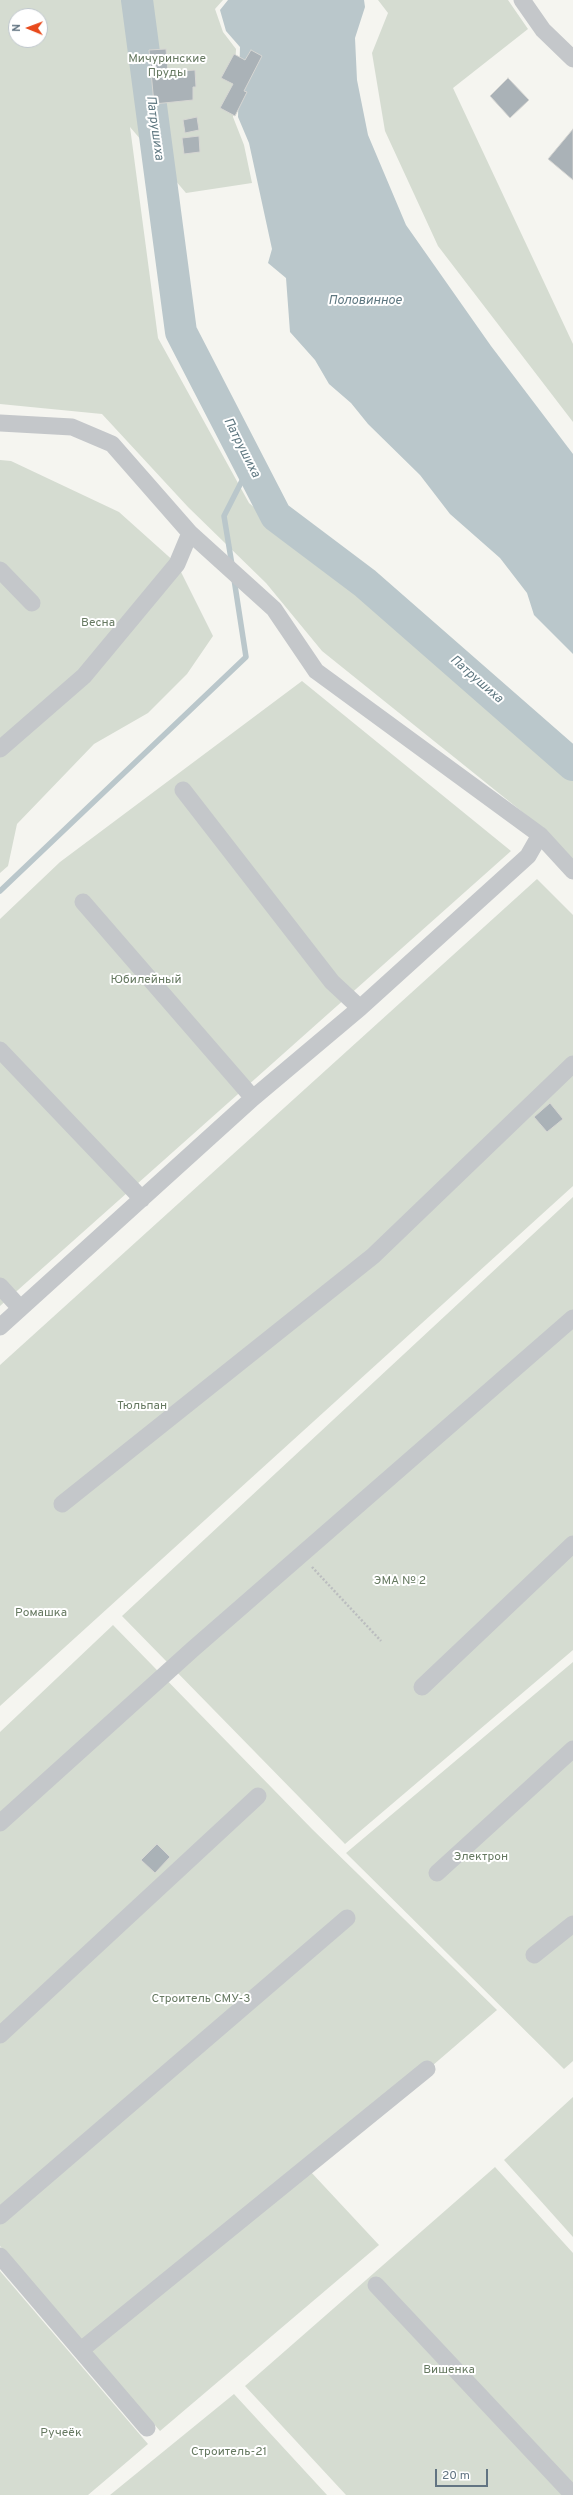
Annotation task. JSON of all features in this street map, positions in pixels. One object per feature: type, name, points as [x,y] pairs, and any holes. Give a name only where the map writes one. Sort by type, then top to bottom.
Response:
[{"type":"street","points":[[522,0],[543,30],[573,59]]},
{"type":"street","points":[[0,423],[72,427],[112,444],[190,533],[274,609],[316,671],[540,835],[573,871]]},
{"type":"street","points":[[0,749],[84,676],[177,564],[190,533]]},
{"type":"street","points":[[0,570],[32,603]]},
{"type":"street","points":[[183,790],[332,982],[360,1008]]},
{"type":"street","points":[[0,1326],[142,1200],[253,1098],[360,1008],[528,856],[540,835]]},
{"type":"street","points":[[83,902],[253,1098]]},
{"type":"street","points":[[0,1050],[142,1200]]},
{"type":"street","points":[[62,1504],[373,1256],[573,1064]]},
{"type":"street","points":[[0,1286],[20,1308]]},
{"type":"street","points":[[0,1823],[187,1654],[302,1556],[573,1318]]},
{"type":"street","points":[[422,1687],[573,1544]]},
{"type":"street","points":[[437,1873],[573,1749]]},
{"type":"street","points":[[0,2035],[258,1796]]},
{"type":"street","points":[[0,2216],[347,1918]]},
{"type":"street","points":[[534,1955],[573,1924]]},
{"type":"street","points":[[81,2350],[426,2069]]},
{"type":"street","points":[[1,2261],[81,2350],[147,2428]]},
{"type":"street","points":[[376,2285],[573,2495]]},
{"type":"path","points":[[302,1556],[381,1641]]},
{"type":"green space","name":"Мичуринские Пруды","points":[[0,0],[223,0],[215,9],[223,32],[236,49],[233,117],[244,145],[252,183],[186,193],[130,127],[158,338],[249,503],[573,779],[573,860],[541,827],[322,651],[266,583],[188,507],[102,414],[0,404]]},
{"type":"green space","points":[[378,0],[508,0],[528,29],[453,88],[573,344],[573,422],[438,246],[385,131],[372,53],[388,13]]},
{"type":"green space","name":"Весна","points":[[0,460],[11,461],[119,512],[177,564],[213,636],[187,674],[148,713],[94,744],[17,824],[8,866],[0,873]]},
{"type":"green space","name":"Юбилейный","points":[[302,681],[511,851],[0,1306],[0,919],[60,862]]},
{"type":"green space","name":"Тюльпан","points":[[537,879],[573,915],[573,1186],[0,1706],[0,1365]]},
{"type":"green space","name":"ЭМА № 2","points":[[573,1197],[573,1650],[345,1844],[122,1616]]},
{"type":"green space","name":"Строитель СМУ-3","points":[[113,1625],[312,1829],[497,2010],[310,2171],[379,2245],[160,2431],[0,2246],[0,1732]]},
{"type":"green space","name":"Электрон","points":[[573,1662],[573,2061],[564,2069],[346,1853]]},
{"type":"green space","points":[[573,2097],[573,2237],[504,2160]]},
{"type":"green space","name":"Вишенка","points":[[495,2167],[573,2253],[573,2495],[346,2495],[245,2386]]},
{"type":"green space","name":"Ручеёк","points":[[0,2271],[148,2444],[88,2495],[0,2495]]},
{"type":"green space","name":"Строитель-21","points":[[234,2394],[327,2495],[110,2495]]},
{"type":"water","name":"Половинное","points":[[228,0],[364,0],[365,7],[355,38],[357,80],[368,135],[406,225],[491,346],[573,454],[573,654],[534,615],[527,593],[500,558],[450,514],[420,475],[368,424],[351,403],[329,384],[315,360],[290,332],[286,278],[268,263],[272,249],[249,143],[238,117],[240,47],[226,31],[220,10]]},
{"type":"building","points":[[166,49],[168,72],[195,70],[196,87],[193,87],[193,100],[154,104],[149,50]]},
{"type":"building","points":[[251,50],[262,56],[244,91],[247,92],[235,116],[220,108],[233,84],[221,78],[234,54],[245,60]]},
{"type":"building","points":[[508,78],[529,100],[510,118],[490,96]]},
{"type":"building","points":[[197,117],[199,130],[185,133],[183,120]]},
{"type":"building","points":[[573,129],[573,180],[548,159]]},
{"type":"building","points":[[199,136],[200,152],[184,154],[182,138]]},
{"type":"building","points":[[550,1103],[563,1119],[547,1132],[534,1117]]},
{"type":"building","points":[[157,1844],[170,1857],[155,1873],[141,1860]]},
{"type":"waterway","name":"Патрушиха","points":[[137,0],[181,332],[276,516],[365,583],[573,765]]},
{"type":"waterway","points":[[232,565],[224,516],[250,465]]},
{"type":"waterway","points":[[0,891],[246,657],[234,579]]},
{"type":"park label","name":"Ромашка","points":[[41,1614]]}]
